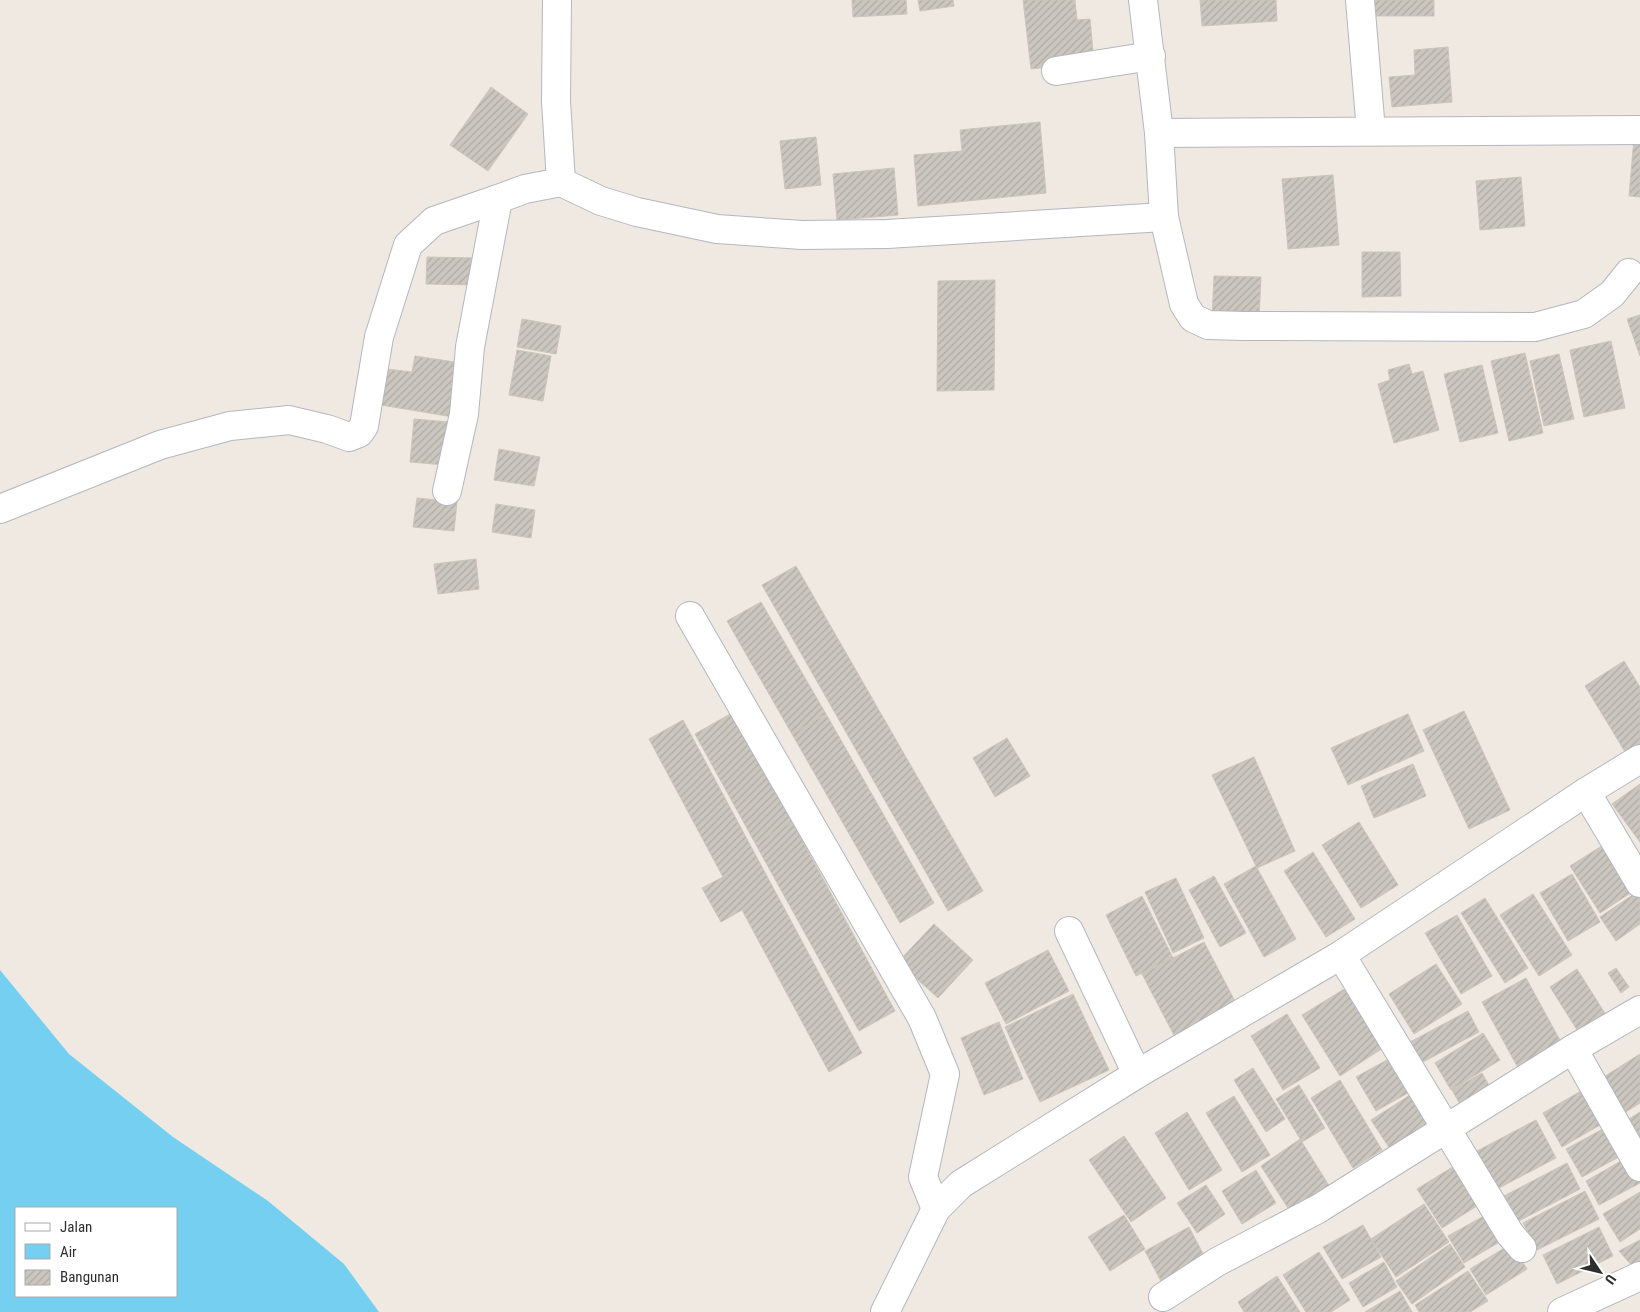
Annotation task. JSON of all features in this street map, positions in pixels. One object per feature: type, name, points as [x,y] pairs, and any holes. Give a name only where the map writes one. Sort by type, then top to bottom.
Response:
[{"type":"street","points":[[557,0],[556,101],[561,182]]},
{"type":"street","points":[[1143,0],[1159,132],[1164,217],[1184,304],[1194,318],[1208,325],[1535,327],[1584,314],[1612,294],[1629,274]]},
{"type":"street","points":[[1360,0],[1371,131]]},
{"type":"street","points":[[1056,71],[1151,56]]},
{"type":"street","points":[[1159,132],[1640,130]]},
{"type":"street","points":[[0,509],[160,445],[230,426],[289,420],[327,429],[349,437],[354,436],[364,426],[379,337],[408,245],[434,221],[525,189],[561,182],[601,202],[716,230],[802,235],[887,234],[1164,217]]},
{"type":"street","points":[[447,491],[464,414],[470,348],[498,199]]},
{"type":"street","points":[[690,616],[926,1026],[946,1074],[923,1177],[936,1209]]},
{"type":"street","points":[[886,1312],[936,1209],[961,1184],[1137,1074],[1341,955],[1640,758]]},
{"type":"street","points":[[1586,792],[1640,883]]},
{"type":"street","points":[[1069,931],[1137,1074]]},
{"type":"street","points":[[1341,955],[1510,1234],[1522,1248]]},
{"type":"street","points":[[1163,1297],[1217,1262],[1318,1209],[1640,1010]]},
{"type":"street","points":[[1573,1050],[1640,1167]]},
{"type":"street","points":[[1562,1312],[1640,1276]]},
{"type":"water","points":[[0,970],[69,1054],[173,1137],[268,1201],[344,1264],[379,1312],[0,1312]]},
{"type":"building","points":[[852,0],[906,0],[907,14],[853,17]]},
{"type":"building","points":[[918,0],[953,0],[954,6],[920,11]]},
{"type":"building","points":[[1023,0],[1075,0],[1077,20],[1090,19],[1094,62],[1031,69]]},
{"type":"building","points":[[1200,0],[1276,0],[1277,21],[1202,26]]},
{"type":"building","points":[[1369,0],[1434,0],[1434,16],[1369,16]]},
{"type":"building","points":[[1448,47],[1452,102],[1392,107],[1389,77],[1415,75],[1414,50]]},
{"type":"building","points":[[491,87],[528,114],[488,171],[450,145]]},
{"type":"building","points":[[1040,122],[1046,193],[918,206],[914,155],[962,151],[960,130]]},
{"type":"building","points":[[816,137],[821,185],[785,189],[780,141]]},
{"type":"building","points":[[1634,138],[1640,138],[1640,197],[1629,196]]},
{"type":"building","points":[[894,168],[898,215],[837,220],[833,174]]},
{"type":"building","points":[[1333,175],[1339,245],[1288,249],[1282,179]]},
{"type":"building","points":[[1521,177],[1525,226],[1480,230],[1476,181]]},
{"type":"building","points":[[1362,252],[1400,252],[1401,296],[1362,297]]},
{"type":"building","points":[[427,257],[477,258],[476,285],[426,284]]},
{"type":"building","points":[[1214,276],[1261,277],[1259,320],[1212,319]]},
{"type":"building","points":[[995,280],[994,390],[937,391],[938,281]]},
{"type":"building","points":[[1640,315],[1640,356],[1627,319]]},
{"type":"building","points":[[522,319],[561,326],[556,354],[517,347]]},
{"type":"building","points":[[1611,341],[1625,408],[1584,417],[1570,350]]},
{"type":"building","points":[[517,350],[551,356],[543,401],[509,395]]},
{"type":"building","points":[[1525,353],[1543,433],[1509,441],[1491,361]]},
{"type":"building","points":[[1559,354],[1574,419],[1544,426],[1530,361]]},
{"type":"building","points":[[415,356],[461,363],[453,417],[381,405],[387,369],[412,372]]},
{"type":"building","points":[[1409,364],[1412,374],[1423,371],[1439,430],[1394,443],[1378,384],[1390,380],[1388,370]]},
{"type":"building","points":[[1482,365],[1498,433],[1460,442],[1444,374]]},
{"type":"building","points":[[414,419],[449,422],[445,465],[410,462]]},
{"type":"building","points":[[499,449],[540,457],[534,486],[494,480]]},
{"type":"building","points":[[417,498],[457,502],[454,531],[413,527]]},
{"type":"building","points":[[496,504],[535,510],[531,538],[492,532]]},
{"type":"building","points":[[476,559],[479,589],[438,594],[434,564]]},
{"type":"building","points":[[796,566],[983,891],[948,911],[762,585]]},
{"type":"building","points":[[761,602],[826,714],[792,734],[727,621]]},
{"type":"building","points":[[1624,661],[1640,687],[1640,754],[1630,760],[1585,686]]},
{"type":"building","points":[[1464,711],[1510,810],[1469,829],[1423,730]]},
{"type":"building","points":[[732,713],[792,822],[755,843],[695,734]]},
{"type":"building","points":[[826,714],[934,903],[900,923],[792,734]]},
{"type":"building","points":[[1408,714],[1424,751],[1348,785],[1331,748]]},
{"type":"building","points":[[683,720],[862,1053],[829,1072],[742,910],[721,922],[702,888],[723,877],[649,739]]},
{"type":"building","points":[[1007,738],[1030,776],[995,797],[973,758]]},
{"type":"building","points":[[1254,757],[1295,851],[1257,868],[1212,775]]},
{"type":"building","points":[[1413,764],[1426,796],[1374,818],[1361,786]]},
{"type":"building","points":[[1640,784],[1640,842],[1612,804]]},
{"type":"building","points":[[792,822],[895,1011],[859,1031],[755,843]]},
{"type":"building","points":[[1359,822],[1398,885],[1361,908],[1322,845]]},
{"type":"building","points":[[1605,844],[1635,890],[1600,913],[1570,866]]},
{"type":"building","points":[[1313,852],[1355,919],[1326,937],[1284,871]]},
{"type":"building","points":[[1256,866],[1296,939],[1264,957],[1224,884]]},
{"type":"building","points":[[1572,874],[1600,922],[1568,941],[1540,893]]},
{"type":"building","points":[[1214,876],[1246,933],[1220,947],[1189,890]]},
{"type":"building","points":[[1176,878],[1204,938],[1173,953],[1145,892]]},
{"type":"building","points":[[1637,892],[1640,896],[1640,924],[1616,941],[1600,917]]},
{"type":"building","points":[[1533,894],[1572,955],[1539,976],[1500,915]]},
{"type":"building","points":[[1142,896],[1173,958],[1136,976],[1106,915]]},
{"type":"building","points":[[1485,898],[1528,968],[1505,983],[1461,913]]},
{"type":"building","points":[[1457,915],[1492,976],[1461,994],[1425,933]]},
{"type":"building","points":[[934,924],[973,960],[938,998],[898,962]]},
{"type":"building","points":[[1204,942],[1239,1009],[1177,1041],[1142,974]]},
{"type":"building","points":[[1048,950],[1069,991],[1006,1024],[985,983]]},
{"type":"building","points":[[1436,964],[1462,1004],[1414,1034],[1389,994]]},
{"type":"building","points":[[1616,968],[1629,987],[1621,993],[1608,973]]},
{"type":"building","points":[[1577,969],[1606,1015],[1579,1033],[1550,987]]},
{"type":"building","points":[[1526,978],[1561,1042],[1517,1066],[1482,1002]]},
{"type":"building","points":[[1346,988],[1383,1048],[1340,1076],[1302,1015]]},
{"type":"building","points":[[1073,994],[1109,1070],[1040,1102],[1005,1027]]},
{"type":"building","points":[[1468,1011],[1479,1032],[1421,1063],[1410,1042]]},
{"type":"building","points":[[1287,1014],[1320,1068],[1283,1090],[1251,1036]]},
{"type":"building","points":[[999,1022],[1023,1079],[984,1095],[961,1038]]},
{"type":"building","points":[[1483,1033],[1500,1060],[1451,1090],[1435,1063]]},
{"type":"building","points":[[1640,1054],[1640,1103],[1624,1113],[1602,1078]]},
{"type":"building","points":[[1396,1055],[1415,1089],[1376,1111],[1356,1077]]},
{"type":"building","points":[[1253,1068],[1285,1119],[1266,1132],[1234,1080]]},
{"type":"building","points":[[1482,1073],[1490,1087],[1460,1104],[1452,1090]]},
{"type":"building","points":[[1340,1080],[1382,1150],[1353,1168],[1311,1098]]},
{"type":"building","points":[[1299,1085],[1325,1128],[1302,1142],[1276,1099]]},
{"type":"building","points":[[1588,1087],[1607,1121],[1562,1147],[1543,1113]]},
{"type":"building","points":[[1418,1090],[1439,1122],[1392,1152],[1371,1120]]},
{"type":"building","points":[[1234,1096],[1270,1155],[1242,1172],[1206,1113]]},
{"type":"building","points":[[1187,1112],[1222,1170],[1189,1190],[1155,1133]]},
{"type":"building","points":[[1640,1112],[1640,1148],[1624,1122]]},
{"type":"building","points":[[1536,1120],[1556,1158],[1497,1189],[1477,1151]]},
{"type":"building","points":[[1612,1124],[1628,1152],[1582,1177],[1566,1149]]},
{"type":"building","points":[[1124,1136],[1166,1198],[1131,1222],[1089,1160]]},
{"type":"building","points":[[1300,1139],[1333,1192],[1293,1216],[1261,1166]]},
{"type":"building","points":[[1630,1156],[1640,1174],[1640,1183],[1599,1205],[1586,1181]]},
{"type":"building","points":[[1464,1160],[1488,1199],[1442,1228],[1417,1189]]},
{"type":"building","points":[[1567,1163],[1580,1189],[1515,1223],[1502,1197]]},
{"type":"building","points":[[1256,1170],[1276,1203],[1242,1224],[1222,1191]]},
{"type":"building","points":[[1206,1185],[1225,1214],[1197,1233],[1177,1203]]},
{"type":"building","points":[[1585,1191],[1599,1219],[1537,1250],[1523,1223]]},
{"type":"building","points":[[1640,1192],[1640,1229],[1620,1242],[1603,1214]]},
{"type":"building","points":[[1424,1204],[1449,1242],[1396,1277],[1371,1239]]},
{"type":"building","points":[[1493,1211],[1508,1237],[1464,1263],[1448,1236]]},
{"type":"building","points":[[1124,1215],[1145,1249],[1110,1271],[1088,1237]]},
{"type":"building","points":[[1363,1225],[1381,1257],[1342,1279],[1323,1247]]},
{"type":"building","points":[[1189,1227],[1209,1265],[1165,1289],[1145,1251]]},
{"type":"building","points":[[1599,1227],[1613,1256],[1557,1284],[1543,1255]]},
{"type":"building","points":[[1640,1240],[1640,1265],[1634,1268],[1619,1251]]},
{"type":"building","points":[[1450,1244],[1465,1267],[1412,1304],[1396,1281]]},
{"type":"building","points":[[1511,1244],[1527,1269],[1486,1295],[1470,1269]]},
{"type":"building","points":[[1319,1252],[1350,1300],[1331,1312],[1306,1312],[1283,1275]]},
{"type":"building","points":[[1384,1262],[1397,1287],[1363,1307],[1349,1283]]},
{"type":"building","points":[[1468,1271],[1488,1301],[1470,1312],[1419,1312],[1415,1305]]},
{"type":"building","points":[[1277,1276],[1300,1312],[1244,1312],[1238,1302]]},
{"type":"building","points":[[1400,1291],[1412,1312],[1365,1312]]}]
